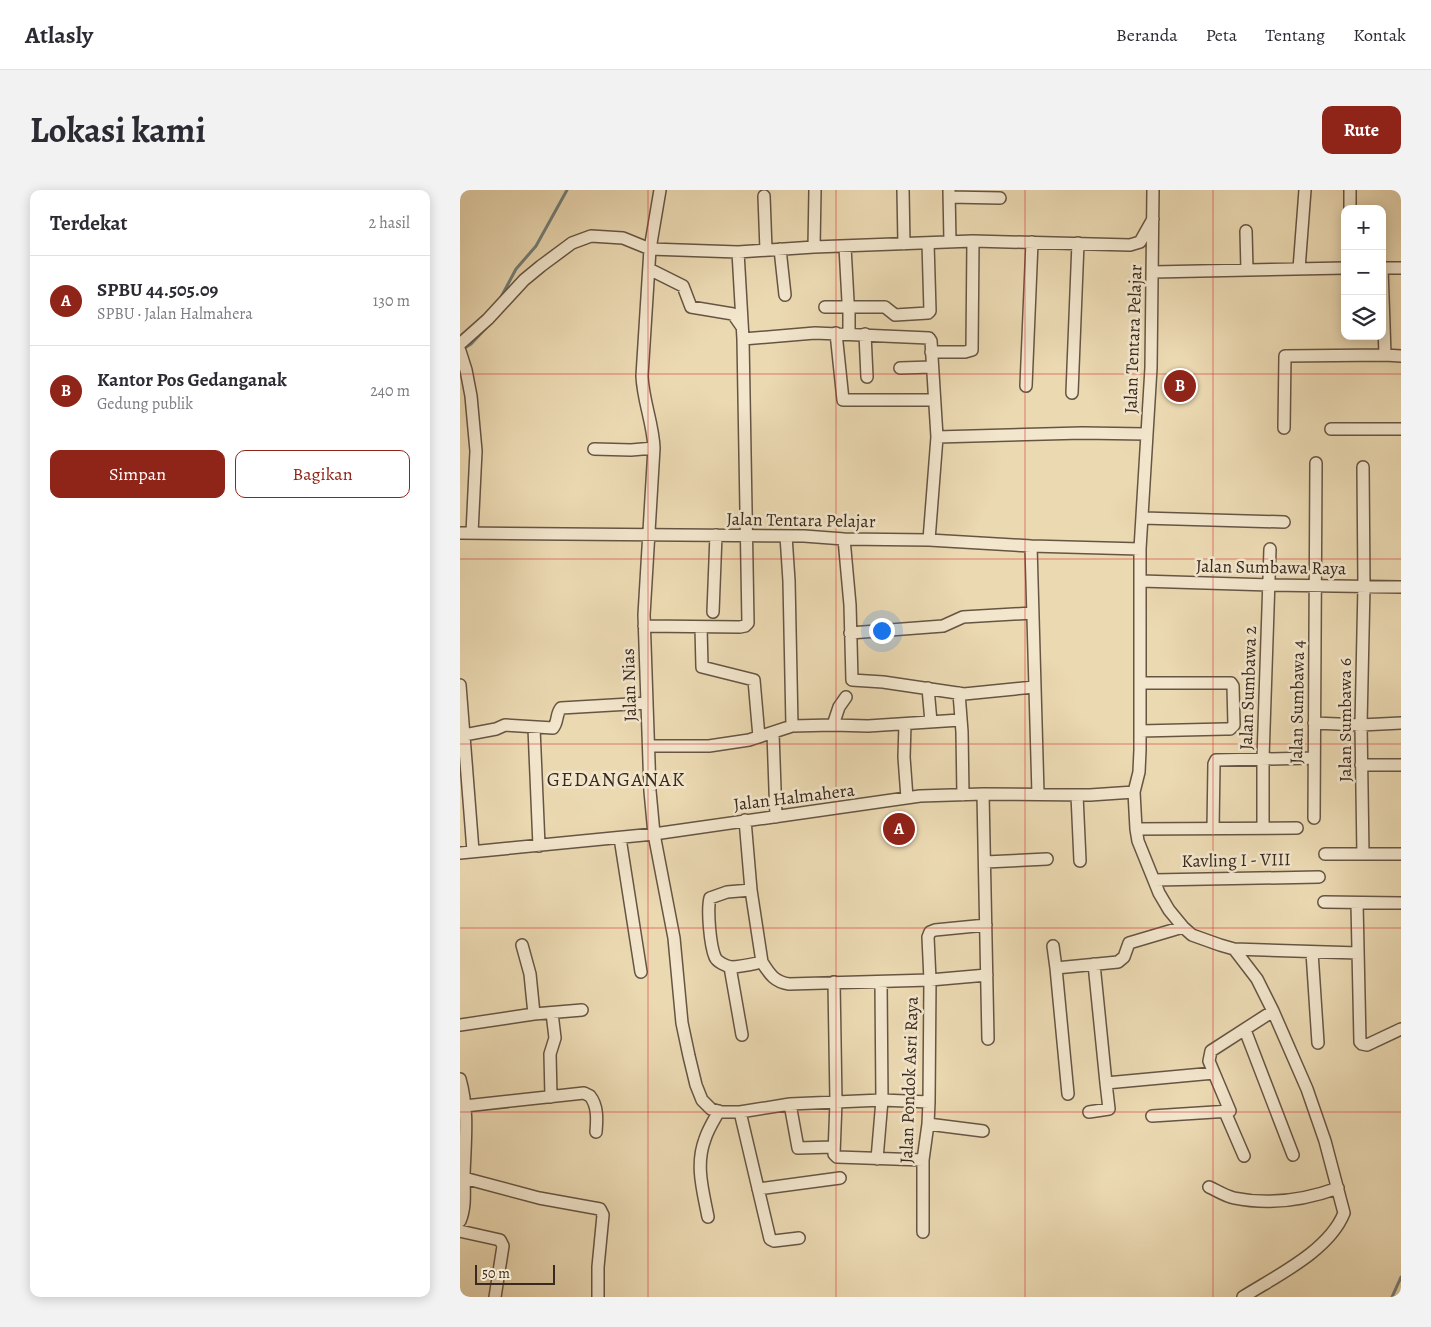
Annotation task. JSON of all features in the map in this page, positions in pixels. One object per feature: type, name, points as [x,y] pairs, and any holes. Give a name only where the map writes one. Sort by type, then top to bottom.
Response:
[{"type":"street","name":"Jalan Nias","points":[[660,190],[650,249],[642,376],[642,388],[652,425],[654,448],[644,626],[650,791],[654,834],[674,938],[682,1023],[696,1085],[702,1100],[711,1109],[719,1111]]},
{"type":"street","points":[[814,247],[815,190]]},
{"type":"street","points":[[903,190],[904,244]]},
{"type":"street","name":"Jalan Tentara Pelajar","points":[[1153,190],[1151,368],[1140,548],[1139,772],[1134,792],[1138,842],[1169,910],[1183,927]]},
{"type":"street","points":[[1299,269],[1304,190]]},
{"type":"street","points":[[1350,190],[1350,205]]},
{"type":"street","points":[[950,242],[949,194],[1000,198]]},
{"type":"street","points":[[764,196],[766,250]]},
{"type":"street","points":[[460,344],[488,319],[524,280],[572,243],[591,236],[623,238],[650,249],[738,252],[973,241],[1130,244],[1140,242],[1154,218]]},
{"type":"street","points":[[1246,231],[1247,270]]},
{"type":"street","points":[[931,352],[965,352],[972,350],[973,241]]},
{"type":"street","points":[[1026,386],[1032,242]]},
{"type":"street","points":[[825,307],[848,304],[884,307],[895,315],[928,313],[930,311],[928,243]]},
{"type":"street","points":[[1072,393],[1078,243]]},
{"type":"street","points":[[845,247],[849,329]]},
{"type":"street","points":[[780,249],[784,295]]},
{"type":"street","points":[[644,626],[740,627],[747,624],[743,334],[738,252]]},
{"type":"street","points":[[1153,272],[1341,268]]},
{"type":"street","points":[[1386,268],[1401,268]]},
{"type":"street","points":[[649,269],[683,286],[692,307],[732,314],[743,334]]},
{"type":"street","points":[[1383,295],[1385,355]]},
{"type":"street","points":[[743,334],[836,333],[927,337],[931,340],[936,437],[929,540]]},
{"type":"street","points":[[836,333],[843,400],[933,400]]},
{"type":"street","points":[[865,334],[867,376]]},
{"type":"street","points":[[460,351],[472,396],[476,450],[472,533]]},
{"type":"street","points":[[1284,428],[1285,356],[1401,356]]},
{"type":"street","points":[[900,368],[932,367]]},
{"type":"street","points":[[1331,429],[1401,429]]},
{"type":"street","points":[[936,437],[1146,434]]},
{"type":"street","points":[[594,449],[631,450],[654,448]]},
{"type":"street","name":"Jalan Sumbawa 4","points":[[1314,818],[1316,463]]},
{"type":"street","name":"Jalan Sumbawa 6","points":[[1363,467],[1364,586],[1361,725],[1363,854]]},
{"type":"street","points":[[1142,518],[1284,522]]},
{"type":"street","name":"Jalan Tentara Pelajar","points":[[460,533],[747,535],[929,540],[1030,546],[1140,548]]},
{"type":"street","points":[[714,612],[716,535]]},
{"type":"street","points":[[786,536],[789,581],[792,726]]},
{"type":"street","points":[[844,539],[852,680],[959,693],[996,692],[1034,687]]},
{"type":"street","points":[[1030,546],[1038,794]]},
{"type":"street","name":"Jalan Sumbawa 2","points":[[1263,828],[1263,758],[1270,549]]},
{"type":"street","name":"Jalan Sumbawa Raya","points":[[1141,581],[1270,586],[1401,587]]},
{"type":"street","points":[[850,633],[943,626],[963,617],[1032,613]]},
{"type":"street","points":[[701,627],[702,667],[754,680],[759,737]]},
{"type":"street","points":[[1140,683],[1231,682],[1233,686],[1234,725],[1225,729],[1140,731]]},
{"type":"street","points":[[460,685],[473,851]]},
{"type":"street","points":[[928,688],[931,722]]},
{"type":"street","points":[[959,693],[962,732],[962,795]]},
{"type":"street","points":[[833,725],[839,708],[846,698]]},
{"type":"street","points":[[464,735],[496,729],[505,724],[534,728],[554,728],[561,708],[647,703]]},
{"type":"street","points":[[649,746],[709,746],[749,740],[792,726],[868,726],[960,720]]},
{"type":"street","points":[[1314,723],[1361,725],[1401,723]]},
{"type":"street","points":[[905,724],[904,757],[907,798]]},
{"type":"street","points":[[534,728],[539,846]]},
{"type":"street","points":[[773,733],[776,816]]},
{"type":"street","points":[[1213,829],[1215,760],[1313,758]]},
{"type":"street","points":[[1362,765],[1401,765]]},
{"type":"street","name":"Jalan Halmahera","points":[[460,853],[654,834],[907,798],[983,794],[1077,795],[1134,792]]},
{"type":"street","points":[[983,794],[988,1039]]},
{"type":"street","points":[[1077,795],[1080,861]]},
{"type":"street","points":[[745,820],[751,890],[762,962],[730,967],[718,961],[715,956],[708,905],[710,898],[728,892],[751,890]]},
{"type":"street","points":[[1136,829],[1296,828]]},
{"type":"street","points":[[620,838],[641,972]]},
{"type":"street","points":[[1325,854],[1401,854]]},
{"type":"street","points":[[985,862],[1047,859]]},
{"type":"street","name":"Kavling I - VIII","points":[[1154,880],[1319,877]]},
{"type":"street","points":[[1324,902],[1401,903]]},
{"type":"street","points":[[1357,903],[1360,1042],[1367,1044],[1401,1030]]},
{"type":"street","points":[[986,925],[935,930],[930,932],[928,937],[930,980],[987,975]]},
{"type":"street","points":[[1056,968],[1118,962],[1124,957],[1129,943],[1183,927],[1192,935],[1220,946],[1234,949],[1358,953]]},
{"type":"street","points":[[522,945],[530,974],[534,1014]]},
{"type":"street","points":[[1053,946],[1068,1094]]},
{"type":"street","points":[[1234,949],[1257,979],[1307,1089],[1325,1141],[1344,1213],[1342,1220],[1312,1254],[1243,1297]]},
{"type":"street","points":[[1312,952],[1318,1043]]},
{"type":"street","name":"Jalan Pondok Asri Raya","points":[[762,962],[779,982],[790,984],[930,980],[929,1102],[923,1160],[923,1232]]},
{"type":"street","points":[[1088,1112],[1109,1110],[1094,964]]},
{"type":"street","points":[[730,967],[742,1035]]},
{"type":"street","points":[[834,982],[836,1102],[834,1154],[837,1157],[923,1160]]},
{"type":"street","points":[[877,1159],[882,1100],[881,982]]},
{"type":"street","points":[[460,1025],[534,1014],[582,1010]]},
{"type":"street","points":[[1152,1116],[1224,1112],[1230,1110],[1209,1061],[1211,1051],[1273,1011]]},
{"type":"street","points":[[551,1097],[550,1054],[555,1038],[552,1013]]},
{"type":"street","points":[[1244,1030],[1293,1155]]},
{"type":"street","points":[[1106,1083],[1214,1073]]},
{"type":"street","points":[[460,1079],[463,1100],[464,1178],[464,1205],[460,1221]]},
{"type":"street","points":[[463,1100],[551,1097],[584,1093],[590,1096],[595,1105],[596,1132]]},
{"type":"street","points":[[708,1217],[701,1181],[700,1162],[705,1137],[719,1111],[740,1112],[790,1104],[882,1100],[929,1102]]},
{"type":"street","points":[[790,1104],[798,1148],[833,1146]]},
{"type":"street","points":[[740,1112],[770,1239],[774,1241],[799,1238]]},
{"type":"street","points":[[1224,1112],[1244,1156]]},
{"type":"street","points":[[928,1124],[983,1131]]},
{"type":"street","points":[[464,1178],[539,1198],[600,1210],[603,1215],[598,1267],[598,1297]]},
{"type":"street","points":[[758,1189],[840,1178]]},
{"type":"street","points":[[1209,1187],[1232,1198],[1270,1201],[1308,1198],[1338,1188]]},
{"type":"street","points":[[460,1231],[500,1240],[502,1243],[496,1297]]},
{"type":"waterway","points":[[500,299],[516,269],[536,246],[567,190]]},
{"type":"waterway","points":[[463,349],[471,344],[486,328]]},
{"type":"waterway","points":[[1392,1297],[1401,1277]]},
{"type":"place","name":"Kantor Pos Gedanganak","points":[[1180,386]]},
{"type":"place","name":"SPBU 44.505.09","points":[[899,829]]},
{"type":"district","name":"GEDANGANAK","points":[[616,779]]}]
